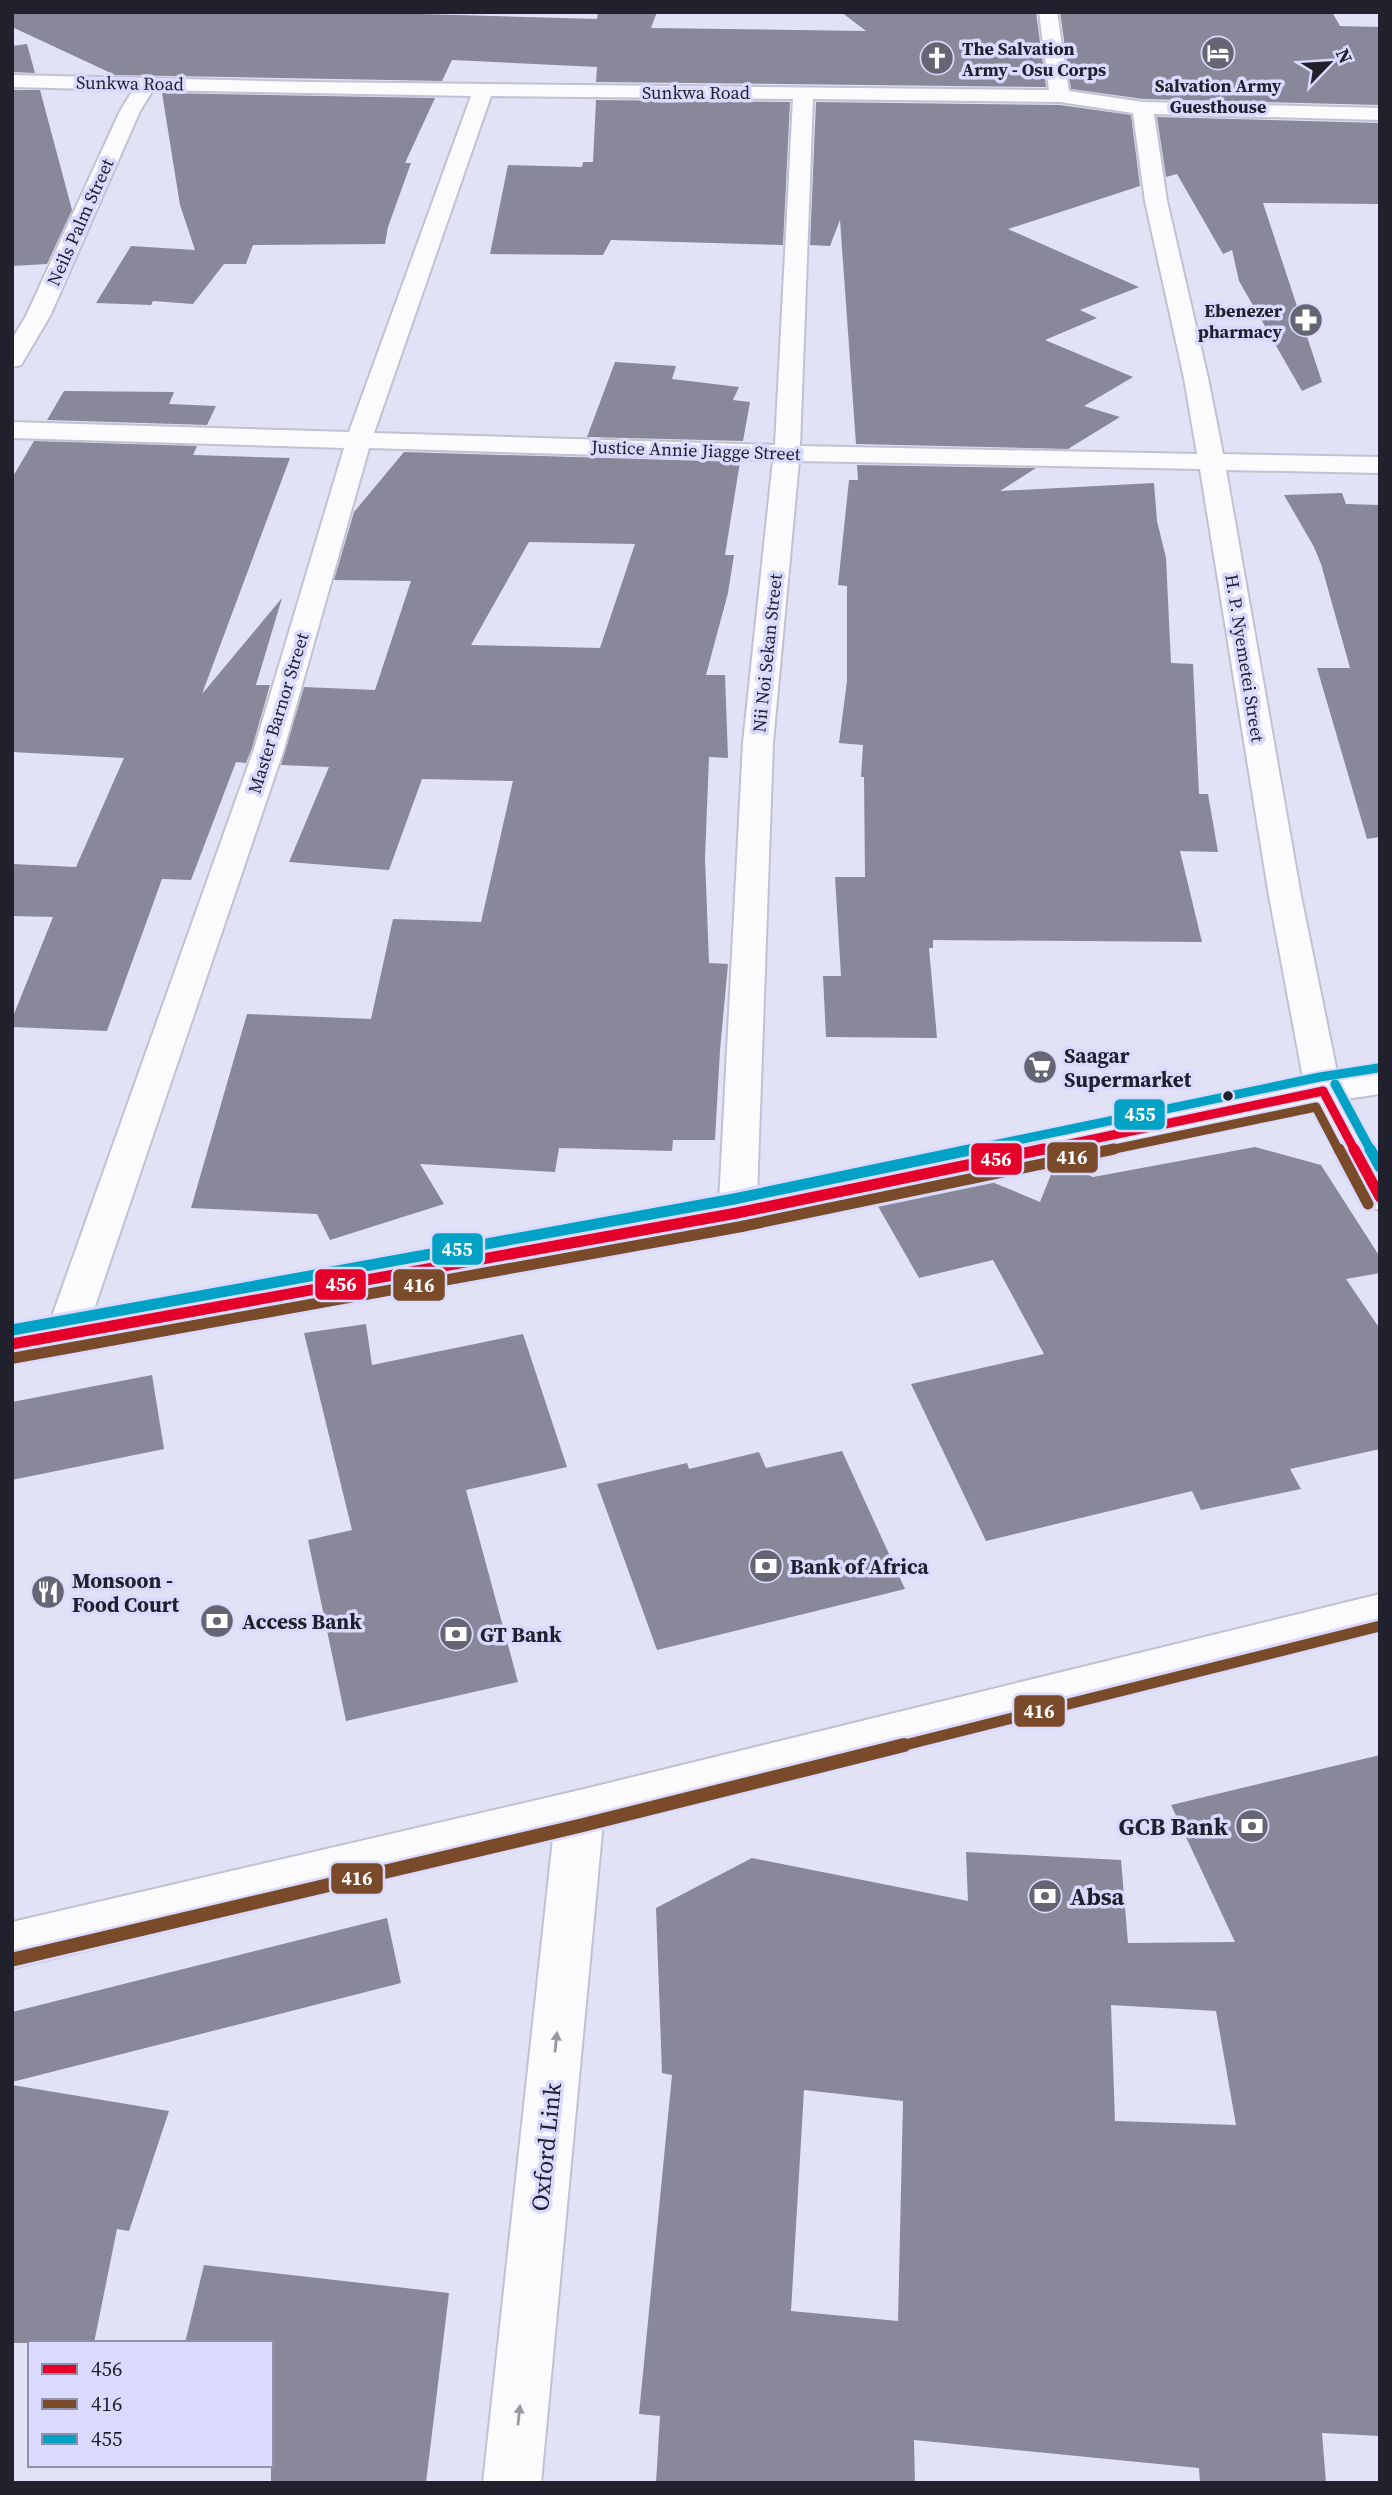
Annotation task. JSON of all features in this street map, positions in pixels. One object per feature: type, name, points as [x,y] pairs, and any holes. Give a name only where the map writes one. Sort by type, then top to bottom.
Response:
[{"type":"street","points":[[1048,12],[1060,96]]},
{"type":"street","name":"Sunkwa Road","points":[[12,81],[483,90],[1060,96],[1143,108],[1380,114]]},
{"type":"street","name":"Neils Palm Street","points":[[12,360],[38,316],[130,111],[147,83]]},
{"type":"street","name":"Master Barnor Street","points":[[66,1334],[269,750],[359,439],[483,90]]},
{"type":"street","name":"Nii Noi Sekan Street","points":[[737,1213],[758,743],[787,453],[803,93]]},
{"type":"street","name":"H. P. Nyemetei Street","points":[[1143,108],[1156,201],[1188,340],[1245,648],[1283,883],[1323,1091],[1380,1197]]},
{"type":"street","name":"Justice Annie Jiagge Street","points":[[12,430],[787,453],[1380,465]]},
{"type":"street","points":[[12,1344],[737,1213],[1323,1091],[1380,1082]]},
{"type":"street","points":[[12,1945],[580,1811],[1380,1612]]},
{"type":"street","name":"Oxford Link","points":[[512,2483],[580,1811]]},
{"type":"building","points":[[12,12],[354,12],[597,19],[598,12],[657,12],[651,28],[866,31],[841,12],[1036,12],[1046,87],[596,82],[597,67],[452,60],[442,81],[115,75],[12,27]]},
{"type":"building","points":[[1060,12],[1332,12],[1340,26],[1380,27],[1380,105],[1143,99],[1071,89]]},
{"type":"building","points":[[27,44],[35,73],[12,72],[12,46]]},
{"type":"building","points":[[12,90],[40,90],[72,210],[47,264],[12,266]]},
{"type":"building","points":[[162,93],[435,98],[405,163],[411,163],[388,227],[385,244],[253,245],[246,264],[224,264],[193,304],[153,301],[151,305],[96,303],[131,246],[195,250],[180,205]]},
{"type":"building","points":[[596,100],[790,102],[783,245],[611,240],[603,255],[490,254],[508,165],[582,167],[583,162],[593,162]]},
{"type":"building","points":[[816,102],[1060,105],[1131,115],[1140,186],[1008,229],[1139,287],[1080,310],[1097,318],[1045,340],[1133,377],[1084,406],[1120,417],[1068,449],[856,444],[840,220],[830,246],[810,245]]},
{"type":"building","points":[[1157,117],[1380,123],[1380,204],[1263,203],[1322,382],[1302,391],[1239,281],[1232,250],[1223,254],[1177,174],[1166,177]]},
{"type":"building","points":[[615,362],[676,366],[672,379],[739,387],[733,400],[750,402],[743,441],[587,437]]},
{"type":"building","points":[[64,391],[174,392],[169,404],[216,406],[207,425],[47,420]]},
{"type":"building","points":[[34,441],[197,446],[193,455],[290,458],[202,694],[282,598],[256,685],[270,685],[252,748],[246,763],[236,762],[191,880],[162,879],[107,1031],[12,1027],[12,1019],[53,917],[12,916],[12,864],[76,867],[124,758],[12,752],[12,478]]},
{"type":"building","points":[[404,452],[740,462],[725,555],[734,555],[728,593],[706,675],[725,675],[728,758],[709,757],[705,858],[709,963],[728,964],[715,1140],[673,1140],[672,1151],[559,1148],[555,1172],[420,1164],[444,1204],[330,1240],[317,1214],[191,1208],[247,1014],[371,1019],[393,919],[481,922],[513,781],[422,779],[389,870],[289,862],[329,767],[281,765],[304,687],[375,690],[411,581],[334,580],[354,512]],"holes":[[[529,542],[635,544],[600,648],[471,645]]]},
{"type":"building","points":[[857,465],[1036,468],[1000,491],[1154,483],[1157,521],[1166,558],[1171,663],[1193,664],[1199,794],[1208,794],[1218,852],[1180,851],[1202,942],[933,940],[933,948],[929,948],[937,1038],[826,1037],[823,976],[841,976],[835,877],[865,877],[864,777],[861,777],[863,745],[839,743],[847,681],[847,586],[838,585],[849,480],[858,480]]},
{"type":"building","points":[[1342,493],[1346,504],[1380,505],[1380,837],[1367,839],[1317,668],[1350,668],[1321,564],[1284,495]]},
{"type":"building","points":[[1255,1147],[1321,1165],[1380,1257],[1380,1273],[1346,1279],[1380,1329],[1380,1449],[1290,1469],[1301,1489],[1201,1510],[1192,1491],[986,1541],[911,1384],[1044,1354],[993,1260],[919,1278],[875,1201],[980,1177],[1040,1202],[1056,1162],[1093,1177]]},
{"type":"building","points":[[366,1324],[372,1365],[523,1334],[567,1467],[466,1490],[518,1682],[346,1721],[308,1540],[352,1530],[304,1333]]},
{"type":"building","points":[[152,1375],[164,1449],[12,1480],[12,1402]]},
{"type":"building","points":[[842,1451],[905,1589],[657,1650],[597,1484],[687,1463],[689,1469],[759,1452],[766,1468]]},
{"type":"building","points":[[1380,1755],[1380,2436],[1322,2433],[1326,2483],[1200,2483],[1199,2468],[914,2440],[915,2483],[656,2483],[660,2416],[639,2414],[672,2075],[662,2073],[656,1908],[752,1858],[968,1901],[966,1852],[1121,1860],[1128,1943],[1235,1942],[1171,1805]],"holes":[[[1111,2005],[1216,2011],[1236,2125],[1115,2121]],[[804,2090],[903,2101],[898,2321],[791,2311]]]},
{"type":"building","points":[[387,1918],[401,1983],[12,2082],[12,2012]]},
{"type":"building","points":[[12,2085],[169,2111],[129,2231],[117,2229],[94,2341],[12,2343]]},
{"type":"building","points":[[204,2265],[449,2293],[426,2483],[271,2483],[273,2341],[185,2341]]},
{"type":"transit line","name":"455","points":[[12,1330],[734,1199],[1320,1077],[1378,1068]]},
{"type":"transit line","name":"455","points":[[1335,1084],[1380,1167]]},
{"type":"transit line","name":"456","points":[[1323,1091],[1380,1197]]},
{"type":"transit line","name":"456","points":[[12,1344],[737,1213],[1323,1091]]},
{"type":"transit line","name":"416","points":[[14,1358],[739,1227],[1316,1107],[1368,1204]]},
{"type":"transit line","name":"416","points":[[15,1959],[583,1825],[1380,1626]]},
{"type":"place","name":"Salvation Army Guesthouse","points":[[1218,53]]},
{"type":"place","name":"The Salvation Army - Osu Corps","points":[[937,58]]},
{"type":"place","name":"Ebenezer pharmacy","points":[[1306,320]]},
{"type":"place","name":"Saagar Supermarket","points":[[1040,1067]]},
{"type":"place","name":"Bank of Africa","points":[[766,1566]]},
{"type":"place","name":"Monsoon - Food Court","points":[[48,1592]]},
{"type":"place","name":"Access Bank","points":[[217,1621]]},
{"type":"place","name":"GT Bank","points":[[456,1634]]},
{"type":"place","name":"GCB Bank","points":[[1252,1826]]},
{"type":"place","name":"Absa","points":[[1045,1896]]}]
